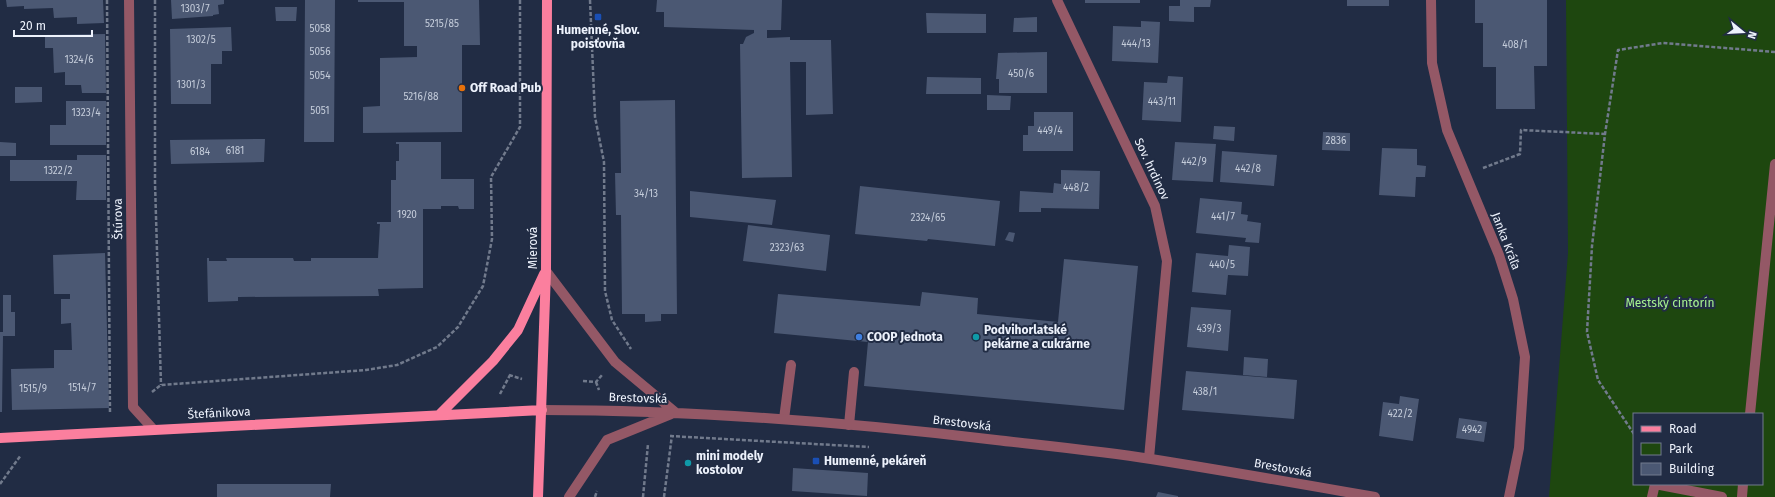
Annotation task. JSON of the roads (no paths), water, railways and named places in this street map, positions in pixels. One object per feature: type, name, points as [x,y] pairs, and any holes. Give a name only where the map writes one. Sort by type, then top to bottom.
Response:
[{"type":"main road","name":"Mierová","points":[[538,497],[546,271],[548,0]]},
{"type":"main road","points":[[439,415],[493,361],[518,330],[546,271]]},
{"type":"main road","name":"Štefánikova","points":[[0,438],[542,410]]},
{"type":"street","name":"Štúrova","points":[[129,0],[133,407],[153,429]]},
{"type":"street","name":"Sov. hrdinov","points":[[1057,0],[1156,206],[1168,260],[1149,458]]},
{"type":"street","name":"Janka Kráľa","points":[[1431,0],[1432,63],[1447,130],[1499,255],[1513,299],[1526,357],[1519,448],[1509,497]]},
{"type":"street","points":[[1750,413],[1775,164]]},
{"type":"street","points":[[546,271],[615,362],[675,412],[607,440],[569,497]]},
{"type":"street","points":[[784,419],[792,365]]},
{"type":"street","points":[[849,425],[854,372]]},
{"type":"street","name":"Brestovská","points":[[542,410],[675,412],[784,419],[919,431],[1149,458],[1375,497]]},
{"type":"street","points":[[1652,497],[1655,485]]},
{"type":"street","points":[[1660,485],[1722,497]]},
{"type":"street","points":[[1742,497],[1743,485]]},
{"type":"place","name":"Humenné, Slov. poisťovňa","points":[[598,17]]},
{"type":"place","name":"Off Road Pub","points":[[462,88]]},
{"type":"place","name":"COOP Jednota","points":[[859,337]]},
{"type":"place","name":"Podvihorlatské pekárne a cukrárne","points":[[976,337]]},
{"type":"place","name":"Humenné, pekáreň","points":[[816,461]]},
{"type":"place","name":"mini modely kostolov","points":[[688,463]]},
{"type":"park label","name":"Mestský cintorín","points":[[1670,303]]}]
